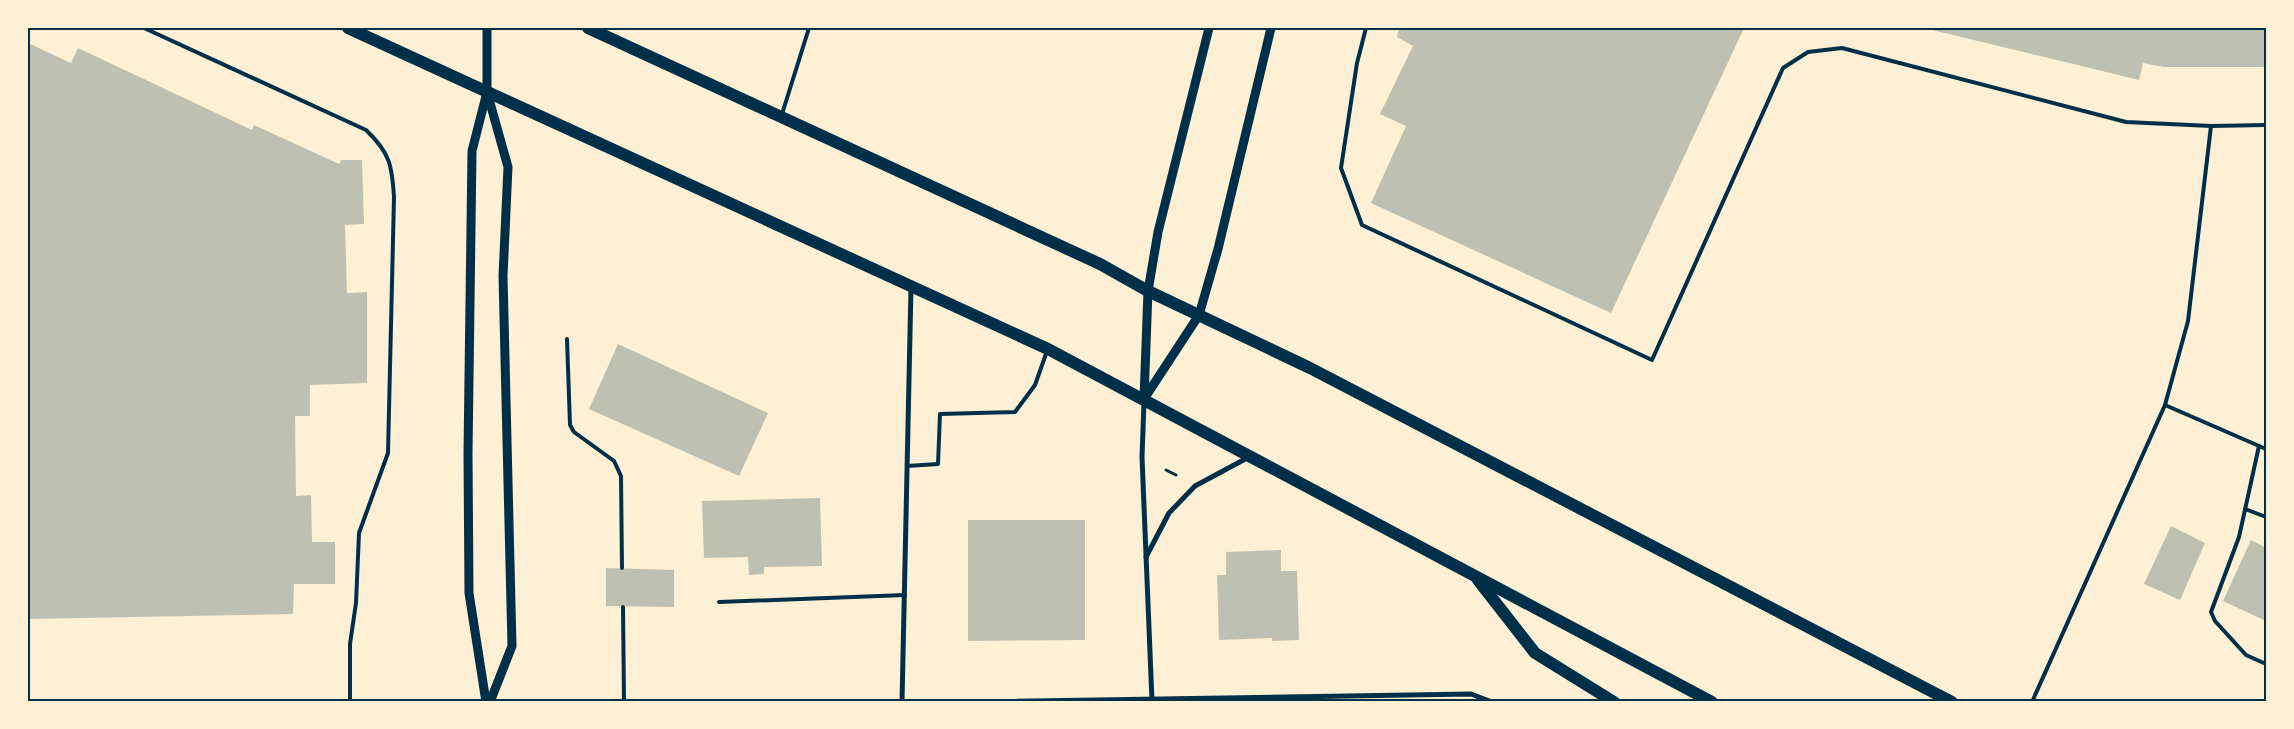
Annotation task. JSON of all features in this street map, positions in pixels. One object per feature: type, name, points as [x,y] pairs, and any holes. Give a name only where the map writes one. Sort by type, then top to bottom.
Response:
[{"type":"main road","points":[[348,28],[582,133],[1048,349],[1712,702]]},
{"type":"main road","points":[[588,28],[1100,264],[1148,291],[1310,368],[1952,702]]},
{"type":"main road","points":[[1475,576],[1535,653],[1614,702]]},
{"type":"street","points":[[487,28],[487,92],[472,151],[468,454],[469,593],[488,702]]},
{"type":"street","points":[[1152,700],[1142,457],[1148,291],[1158,232],[1209,28]]},
{"type":"street","points":[[1144,399],[1199,315],[1218,250],[1271,28]]},
{"type":"street","points":[[487,92],[508,167],[503,276],[512,646],[488,702]]},
{"type":"street","points":[[902,702],[911,285]]},
{"type":"street","points":[[1146,558],[1169,513],[1194,486],[1249,456]]},
{"type":"street","points":[[971,702],[1471,694],[1492,702]]},
{"type":"lane","points":[[144,28],[366,130],[382,145],[392,165],[394,197],[388,453],[359,533],[356,603],[350,644],[350,702]]},
{"type":"lane","points":[[781,116],[809,28]]},
{"type":"lane","points":[[1366,28],[1357,63],[1341,168],[1362,225],[1652,360],[1783,68],[1808,52],[1842,48],[2126,122],[2211,126],[2266,125]]},
{"type":"lane","points":[[2032,702],[2165,405],[2188,321],[2211,126]]},
{"type":"lane","points":[[567,339],[570,425],[574,432],[614,461],[621,476],[622,568]]},
{"type":"lane","points":[[907,466],[938,464],[940,414],[1015,412],[1035,385],[1048,349]]},
{"type":"lane","points":[[2165,405],[2266,449]]},
{"type":"lane","points":[[2260,446],[2239,537],[2211,612],[2215,621],[2246,655],[2266,664]]},
{"type":"lane","points":[[2245,509],[2266,517]]},
{"type":"lane","points":[[719,602],[905,595]]},
{"type":"lane","points":[[623,607],[624,702]]},
{"type":"path","points":[[1166,470],[1177,476]]},
{"type":"building","points":[[1399,28],[1744,28],[1611,313],[1371,203],[1406,126],[1380,114],[1413,46],[1397,37]]},
{"type":"building","points":[[1924,28],[2266,28],[2266,67],[2164,67],[2143,63],[2139,80]]},
{"type":"building","points":[[28,43],[71,63],[78,48],[252,130],[254,125],[339,164],[341,160],[362,160],[364,224],[345,225],[347,293],[367,292],[367,383],[310,385],[310,416],[295,416],[296,496],[311,495],[312,542],[335,542],[335,584],[294,584],[293,614],[28,619]]},
{"type":"building","points":[[618,344],[768,413],[739,476],[589,409]]},
{"type":"building","points":[[820,498],[822,566],[764,567],[764,574],[749,575],[748,557],[704,558],[702,501]]},
{"type":"building","points":[[968,520],[1085,520],[1085,640],[968,641]]},
{"type":"building","points":[[2171,526],[2205,543],[2180,600],[2144,584]]},
{"type":"building","points":[[2251,540],[2266,548],[2266,621],[2223,601]]},
{"type":"building","points":[[1281,550],[1281,571],[1297,571],[1299,640],[1272,641],[1272,638],[1219,640],[1217,575],[1226,575],[1226,552]]},
{"type":"building","points":[[606,568],[674,570],[674,607],[606,606]]}]
